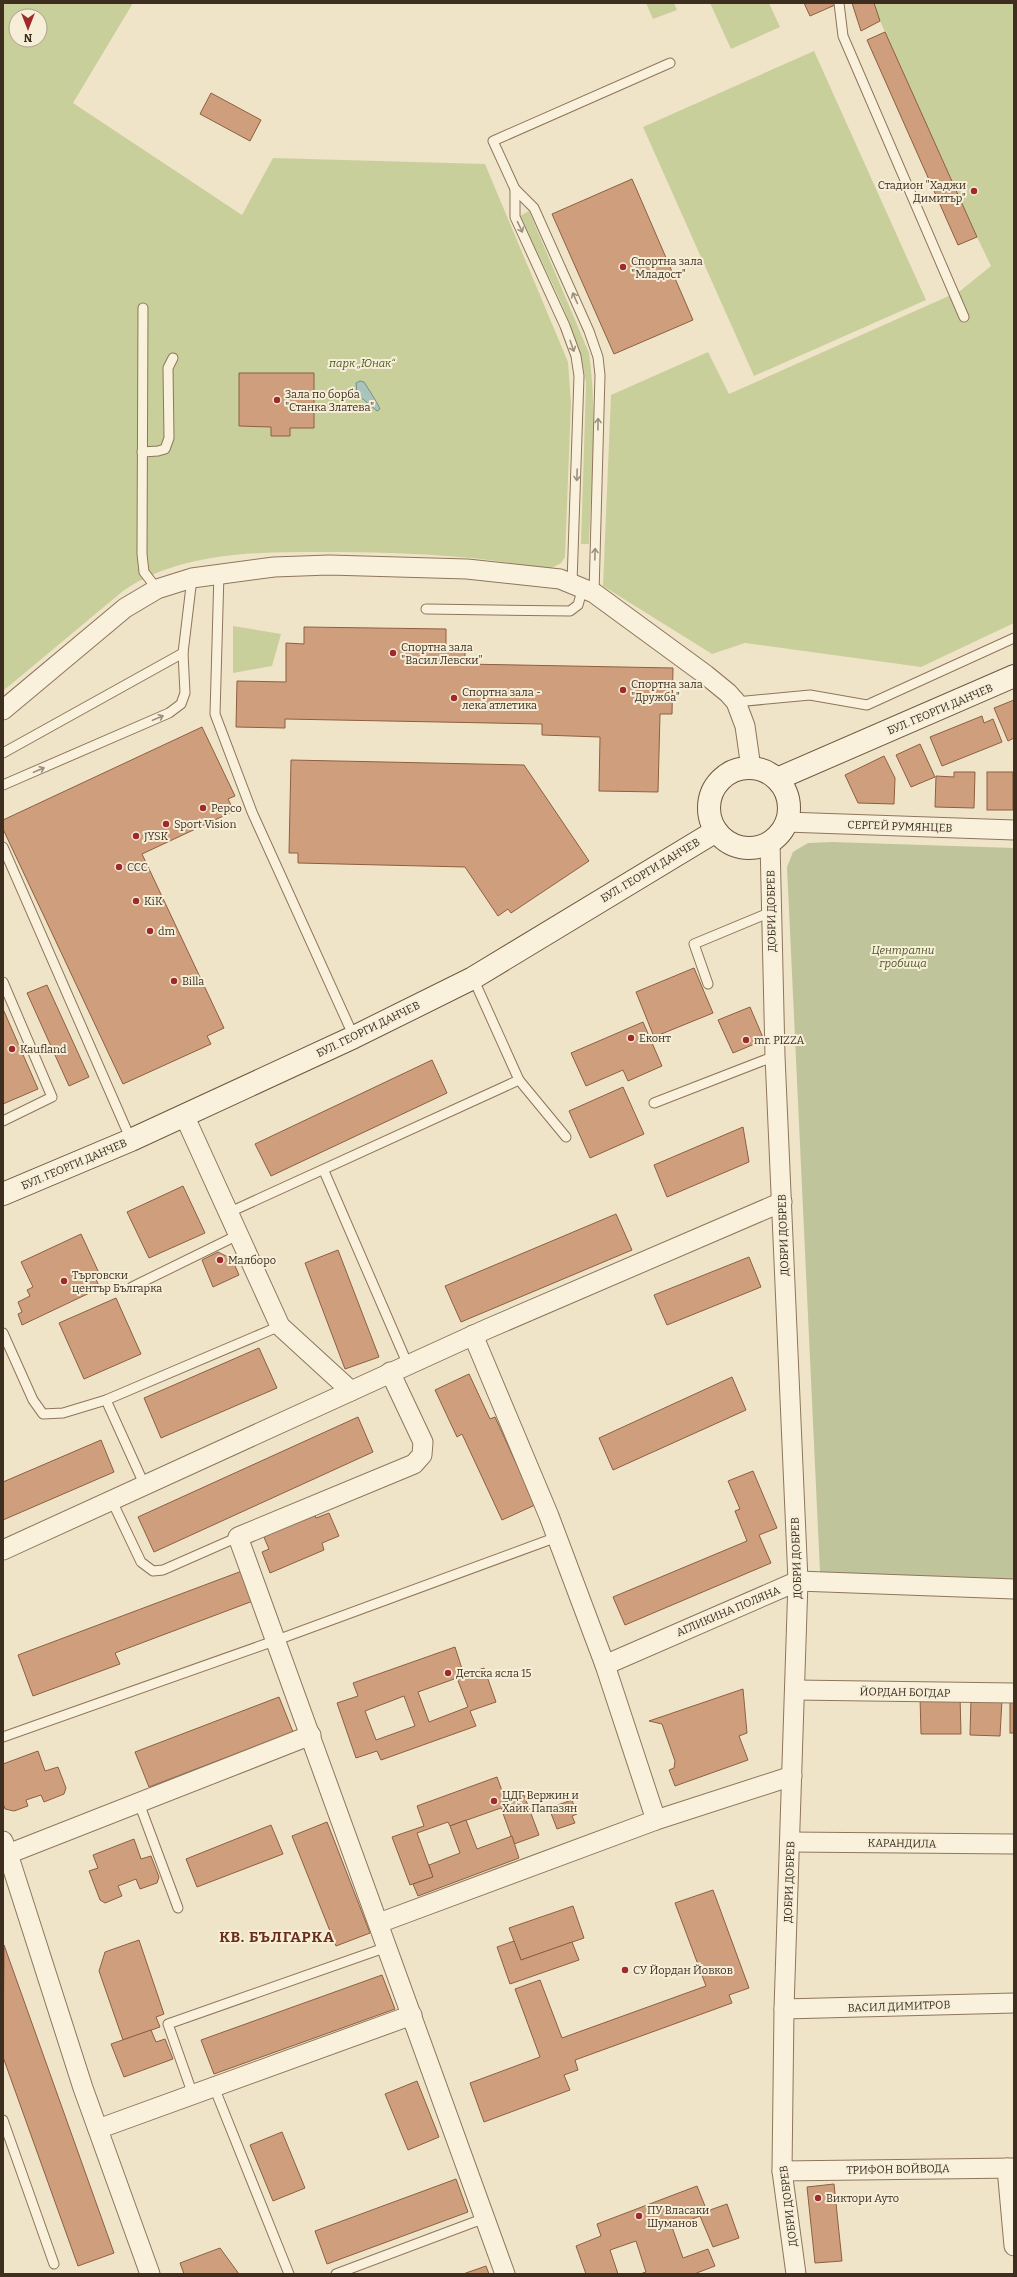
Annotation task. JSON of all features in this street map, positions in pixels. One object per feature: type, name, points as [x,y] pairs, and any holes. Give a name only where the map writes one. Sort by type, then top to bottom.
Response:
[{"type":"main road","name":"БУЛ. ГЕОРГИ ДАНЧЕВ","points":[[777,779],[1014,676]]},
{"type":"main road","points":[[751,768],[768,772],[777,779],[788,796],[789,809],[786,822],[780,834],[770,842],[753,848],[741,847],[729,843],[716,831],[709,813],[709,800],[714,788],[722,778],[732,771],[751,768]]},
{"type":"main road","name":"БУЛ. ГЕОРГИ ДАНЧЕВ","points":[[3,1194],[131,1140],[354,1037],[474,978],[716,831]]},
{"type":"street","points":[[3,710],[112,617],[157,589],[192,578],[219,573],[274,567],[329,565],[467,569],[536,575],[583,588],[716,682],[736,702],[745,726],[751,768]]},
{"type":"street","name":"СЕРГЕЙ РУМЯНЦЕВ","points":[[786,822],[1014,830]]},
{"type":"street","name":"ДОБРИ ДОБРЕВ","points":[[770,842],[775,1056],[798,1581],[784,2009],[782,2171],[796,2274]]},
{"type":"street","points":[[184,1115],[230,1212],[280,1326],[351,1391]]},
{"type":"street","points":[[3,1550],[111,1499],[390,1372],[782,1202]]},
{"type":"street","points":[[474,1335],[557,1537],[605,1665],[656,1820]]},
{"type":"street","points":[[390,1372],[423,1442],[423,1449],[418,1460],[414,1464],[238,1537],[277,1640],[505,2274]]},
{"type":"street","name":"АГЛИКИНА ПОЛЯНА","points":[[605,1665],[798,1581],[1014,1589]]},
{"type":"street","name":"ЙОРДАН БОГДАР","points":[[795,1690],[1014,1693]]},
{"type":"street","points":[[150,2274],[98,2129],[5,1850],[139,1803],[311,1735]]},
{"type":"street","points":[[379,1923],[656,1820],[792,1776]]},
{"type":"street","name":"КАРАНДИЛА","points":[[790,1842],[1014,1844]]},
{"type":"street","name":"ВАСИЛ ДИМИТРОВ","points":[[784,2009],[1014,2002]]},
{"type":"street","points":[[98,2129],[412,2015]]},
{"type":"street","points":[[1011,2168],[1014,2246]]},
{"type":"street","name":"ТРИФОН ВОЙВОДА","points":[[782,2171],[1011,2168]]},
{"type":"lane","points":[[839,3],[844,36],[964,317]]},
{"type":"lane","points":[[426,609],[570,611],[578,605],[583,588],[600,375],[598,357],[589,331],[534,208],[515,189],[493,141],[670,63]]},
{"type":"lane","points":[[515,189],[515,217],[565,326],[576,356],[579,376],[583,588]]},
{"type":"lane","points":[[143,308],[142,554],[144,572],[157,589]]},
{"type":"lane","points":[[142,452],[165,449],[169,438],[168,368],[173,358]]},
{"type":"lane","points":[[219,573],[215,714],[252,812],[354,1037]]},
{"type":"lane","points":[[3,785],[169,713],[181,704],[185,693],[183,653],[192,578]]},
{"type":"lane","points":[[736,702],[810,694],[867,705],[1014,638]]},
{"type":"lane","points":[[3,753],[183,653]]},
{"type":"lane","points":[[3,848],[131,1140]]},
{"type":"lane","points":[[708,984],[694,944],[771,912]]},
{"type":"lane","points":[[474,978],[518,1080],[566,1137]]},
{"type":"lane","points":[[3,982],[52,1097],[3,1120]]},
{"type":"lane","points":[[654,1102],[775,1056]]},
{"type":"lane","points":[[230,1212],[324,1171],[518,1080]]},
{"type":"lane","points":[[324,1171],[408,1365]]},
{"type":"lane","points":[[132,1287],[240,1234]]},
{"type":"lane","points":[[3,1333],[33,1400],[43,1414],[63,1413],[106,1400],[280,1326]]},
{"type":"lane","points":[[106,1400],[144,1484]]},
{"type":"lane","points":[[111,1499],[141,1562],[153,1571],[163,1570],[238,1537]]},
{"type":"lane","points":[[3,1737],[277,1640],[557,1537]]},
{"type":"lane","points":[[139,1803],[178,1908]]},
{"type":"lane","points":[[193,2095],[168,2024],[388,1947]]},
{"type":"lane","points":[[214,2087],[289,2274]]},
{"type":"lane","points":[[3,2120],[54,2264]]},
{"type":"lane","points":[[336,2274],[485,2218]]},
{"type":"green space","name":"парк „Юнак“","points":[[3,3],[133,3],[73,103],[242,215],[273,158],[485,164],[568,362],[571,403],[565,557],[561,563],[550,569],[459,557],[408,554],[298,552],[245,554],[219,557],[169,568],[145,578],[123,591],[3,691]]},
{"type":"green space","points":[[646,3],[674,3],[677,10],[653,19]]},
{"type":"green space","points":[[710,3],[769,3],[780,27],[731,49]]},
{"type":"green space","points":[[852,3],[1014,3],[1014,623],[921,667],[745,643],[712,654],[603,586],[611,395],[708,352],[729,394],[960,291],[991,266],[977,237],[958,245],[867,40],[885,32],[880,21],[861,31]]},
{"type":"green space","points":[[814,51],[926,300],[754,376],[643,127]]},
{"type":"green space","points":[[529,211],[589,353],[592,377],[593,425],[589,544],[581,544],[586,383],[582,362],[568,319],[520,216]]},
{"type":"green space","points":[[233,626],[281,634],[272,666],[233,673]]},
{"type":"green space","name":"Централни гробища","points":[[832,842],[1014,848],[1014,1579],[820,1572],[787,867],[793,852],[808,843]]},
{"type":"water","points":[[360,381],[364,382],[377,403],[380,409],[377,411],[357,394],[356,383]]},
{"type":"building","points":[[804,3],[835,3],[835,5],[810,16]]},
{"type":"building","points":[[852,3],[874,3],[880,21],[861,31]]},
{"type":"building","points":[[885,32],[977,237],[958,245],[867,40]]},
{"type":"building","points":[[211,93],[261,120],[250,141],[200,114]]},
{"type":"building","name":"Спортна зала \"Младост\"","points":[[632,179],[693,320],[614,354],[552,214]]},
{"type":"building","name":"Зала по борба \"Станка Златева\"","points":[[239,373],[314,373],[314,428],[290,428],[290,436],[271,436],[271,427],[239,426]]},
{"type":"building","name":"Спортна зала - лека атлетика","points":[[304,627],[446,629],[446,650],[465,650],[465,664],[673,668],[672,714],[660,714],[658,792],[599,791],[600,737],[542,735],[542,724],[285,719],[285,728],[236,727],[237,681],[286,682],[286,643],[304,644]]},
{"type":"building","points":[[1014,700],[1014,738],[1008,741],[994,708]]},
{"type":"building","points":[[982,716],[984,723],[993,719],[1002,742],[942,766],[930,737]]},
{"type":"building","points":[[202,727],[235,796],[228,799],[234,811],[142,854],[224,1028],[207,1036],[211,1044],[123,1084],[3,829],[3,820]]},
{"type":"building","points":[[920,744],[935,777],[911,787],[896,755]]},
{"type":"building","points":[[884,756],[895,778],[894,804],[858,803],[845,775]]},
{"type":"building","points":[[291,760],[524,765],[589,861],[511,913],[508,909],[498,916],[465,867],[298,863],[298,853],[289,853]]},
{"type":"building","points":[[954,772],[975,772],[974,808],[935,807],[936,776],[954,777]]},
{"type":"building","points":[[987,772],[1013,772],[1013,810],[987,810]]},
{"type":"building","points":[[694,968],[713,1013],[654,1037],[636,992]]},
{"type":"building","points":[[47,985],[89,1077],[69,1086],[27,993]]},
{"type":"building","points":[[750,1007],[764,1040],[733,1053],[718,1020]]},
{"type":"building","name":"Kaufland","points":[[3,1009],[38,1089],[3,1104]]},
{"type":"building","points":[[643,1022],[662,1066],[628,1081],[623,1070],[586,1086],[571,1053]]},
{"type":"building","points":[[432,1060],[447,1093],[271,1176],[255,1144]]},
{"type":"building","points":[[623,1087],[644,1134],[590,1158],[569,1111]]},
{"type":"building","points":[[743,1127],[749,1162],[667,1197],[654,1165]]},
{"type":"building","points":[[183,1186],[205,1233],[149,1258],[127,1212]]},
{"type":"building","points":[[616,1214],[632,1250],[461,1322],[445,1286]]},
{"type":"building","name":"Търговски център Българка","points":[[81,1234],[99,1273],[94,1275],[100,1288],[22,1325],[18,1314],[22,1312],[18,1302],[30,1296],[27,1290],[33,1287],[21,1262]]},
{"type":"building","points":[[338,1250],[379,1357],[345,1369],[305,1263]]},
{"type":"building","points":[[218,1252],[232,1259],[239,1275],[213,1287],[202,1260]]},
{"type":"building","points":[[749,1257],[761,1287],[667,1325],[654,1295]]},
{"type":"building","points":[[116,1298],[141,1354],[84,1379],[59,1323]]},
{"type":"building","points":[[259,1348],[277,1388],[161,1438],[144,1398]]},
{"type":"building","points":[[469,1374],[490,1419],[495,1417],[535,1505],[502,1520],[462,1434],[457,1437],[435,1390]]},
{"type":"building","points":[[732,1377],[746,1410],[613,1470],[599,1438]]},
{"type":"building","points":[[358,1417],[373,1452],[154,1552],[138,1517]]},
{"type":"building","points":[[101,1440],[114,1472],[3,1520],[3,1482]]},
{"type":"building","points":[[753,1471],[777,1528],[759,1535],[771,1563],[625,1625],[613,1597],[747,1541],[735,1511],[740,1509],[728,1481]]},
{"type":"building","points":[[314,1513],[316,1518],[329,1513],[339,1536],[322,1543],[324,1550],[270,1573],[262,1552],[269,1549],[263,1535]]},
{"type":"building","points":[[242,1571],[253,1601],[115,1653],[120,1664],[33,1696],[18,1655]]},
{"type":"building","points":[[455,1647],[464,1675],[484,1668],[496,1702],[470,1711],[476,1726],[381,1760],[377,1751],[356,1758],[337,1703],[358,1696],[353,1683]],"holes":[[[457,1678],[468,1707],[429,1722],[418,1692]],[[404,1696],[415,1726],[376,1740],[365,1711]]]},
{"type":"building","points":[[743,1689],[747,1733],[739,1736],[748,1760],[675,1786],[669,1770],[674,1768],[675,1761],[662,1724],[649,1721]]},
{"type":"building","points":[[960,1696],[961,1734],[921,1734],[920,1697]]},
{"type":"building","points":[[1010,1696],[1014,1696],[1014,1733],[1010,1733]]},
{"type":"building","points":[[279,1697],[293,1732],[149,1787],[135,1752]]},
{"type":"building","points":[[971,1698],[1002,1700],[1000,1736],[970,1735]]},
{"type":"building","points":[[38,1751],[45,1771],[58,1767],[66,1788],[64,1794],[44,1802],[41,1795],[26,1800],[28,1806],[14,1811],[5,1809],[3,1803],[3,1764]]},
{"type":"building","points":[[497,1777],[506,1802],[524,1795],[539,1835],[514,1844],[501,1808],[450,1826],[448,1822],[417,1833],[433,1877],[410,1885],[392,1837],[424,1826],[417,1806]]},
{"type":"building","points":[[572,1800],[577,1814],[572,1816],[575,1823],[557,1829],[549,1808]]},
{"type":"building","points":[[466,1820],[477,1849],[512,1836],[519,1858],[418,1896],[413,1884],[433,1877],[429,1865],[460,1853],[450,1826]]},
{"type":"building","points":[[327,1822],[370,1933],[336,1946],[292,1836]]},
{"type":"building","points":[[271,1825],[283,1854],[197,1887],[186,1859]]},
{"type":"building","points":[[134,1839],[141,1859],[151,1856],[159,1877],[157,1883],[140,1889],[136,1879],[118,1886],[122,1896],[105,1903],[100,1900],[89,1871],[98,1868],[93,1855]]},
{"type":"building","points":[[713,1890],[749,1988],[729,1995],[732,2003],[575,2060],[578,2070],[564,2075],[570,2090],[484,2122],[470,2083],[540,2057],[515,1989],[540,1980],[562,2038],[706,1986],[675,1903]]},
{"type":"building","points":[[573,1906],[584,1938],[521,1960],[509,1928]]},
{"type":"building","points":[[139,1940],[164,2014],[156,2017],[160,2027],[123,2040],[99,1971],[105,1952]]},
{"type":"building","points":[[514,1941],[521,1960],[572,1942],[579,1960],[510,1984],[497,1947]]},
{"type":"building","points":[[4,1945],[114,2253],[78,2266],[3,2057]]},
{"type":"building","points":[[382,1975],[395,2009],[214,2074],[201,2040]]},
{"type":"building","points":[[151,2030],[156,2042],[165,2039],[173,2059],[124,2077],[111,2044]]},
{"type":"building","points":[[417,2081],[439,2137],[408,2150],[385,2094]]},
{"type":"building","points":[[282,2132],[305,2188],[273,2201],[250,2145]]},
{"type":"building","points":[[456,2179],[468,2212],[327,2264],[315,2231]]},
{"type":"building","points":[[834,2184],[842,2261],[815,2263],[807,2187]]},
{"type":"building","points":[[697,2186],[707,2211],[727,2204],[739,2238],[713,2247],[700,2216],[672,2227],[683,2258],[708,2249],[715,2266],[694,2274],[640,2274],[646,2272],[636,2241],[610,2250],[618,2274],[586,2274],[576,2246],[601,2236],[597,2224]]},
{"type":"building","points":[[220,2248],[239,2274],[184,2274],[180,2263]]},
{"type":"building","points":[[486,2266],[489,2274],[463,2274]]},
{"type":"place","name":"Стадион \"Хаджи Димитър\"","points":[[974,191]]},
{"type":"place","name":"Спортна зала \"Младост\"","points":[[623,267]]},
{"type":"place","name":"Зала по борба \"Станка Златева\"","points":[[277,400]]},
{"type":"place","name":"Спортна зала \"Васил Левски\"","points":[[393,653]]},
{"type":"place","name":"Спортна зала \"Дружба\"","points":[[623,690]]},
{"type":"place","name":"Спортна зала - лека атлетика","points":[[454,698]]},
{"type":"place","name":"Pepco","points":[[203,808]]},
{"type":"place","name":"Sport Vision","points":[[166,824]]},
{"type":"place","name":"JYSK","points":[[136,836]]},
{"type":"place","name":"CCC","points":[[119,867]]},
{"type":"place","name":"KiK","points":[[136,901]]},
{"type":"place","name":"dm","points":[[150,931]]},
{"type":"place","name":"Billa","points":[[174,981]]},
{"type":"place","name":"Еконт","points":[[631,1038]]},
{"type":"place","name":"mr. PIZZA","points":[[746,1040]]},
{"type":"place","name":"Kaufland","points":[[12,1049]]},
{"type":"place","name":"Малборо","points":[[220,1260]]},
{"type":"place","name":"Търговски център Българка","points":[[64,1281]]},
{"type":"place","name":"Детска ясла 15","points":[[448,1673]]},
{"type":"place","name":"ЦДГ Вержин и Хайк Папазян","points":[[494,1801]]},
{"type":"place","name":"СУ Йордан Йовков","points":[[625,1970]]},
{"type":"place","name":"Виктори Ауто","points":[[818,2198]]},
{"type":"place","name":"ПУ Власаки Шуманов","points":[[639,2216]]},
{"type":"district","name":"КВ. БЪЛГАРКА","points":[[277,1937]]}]
